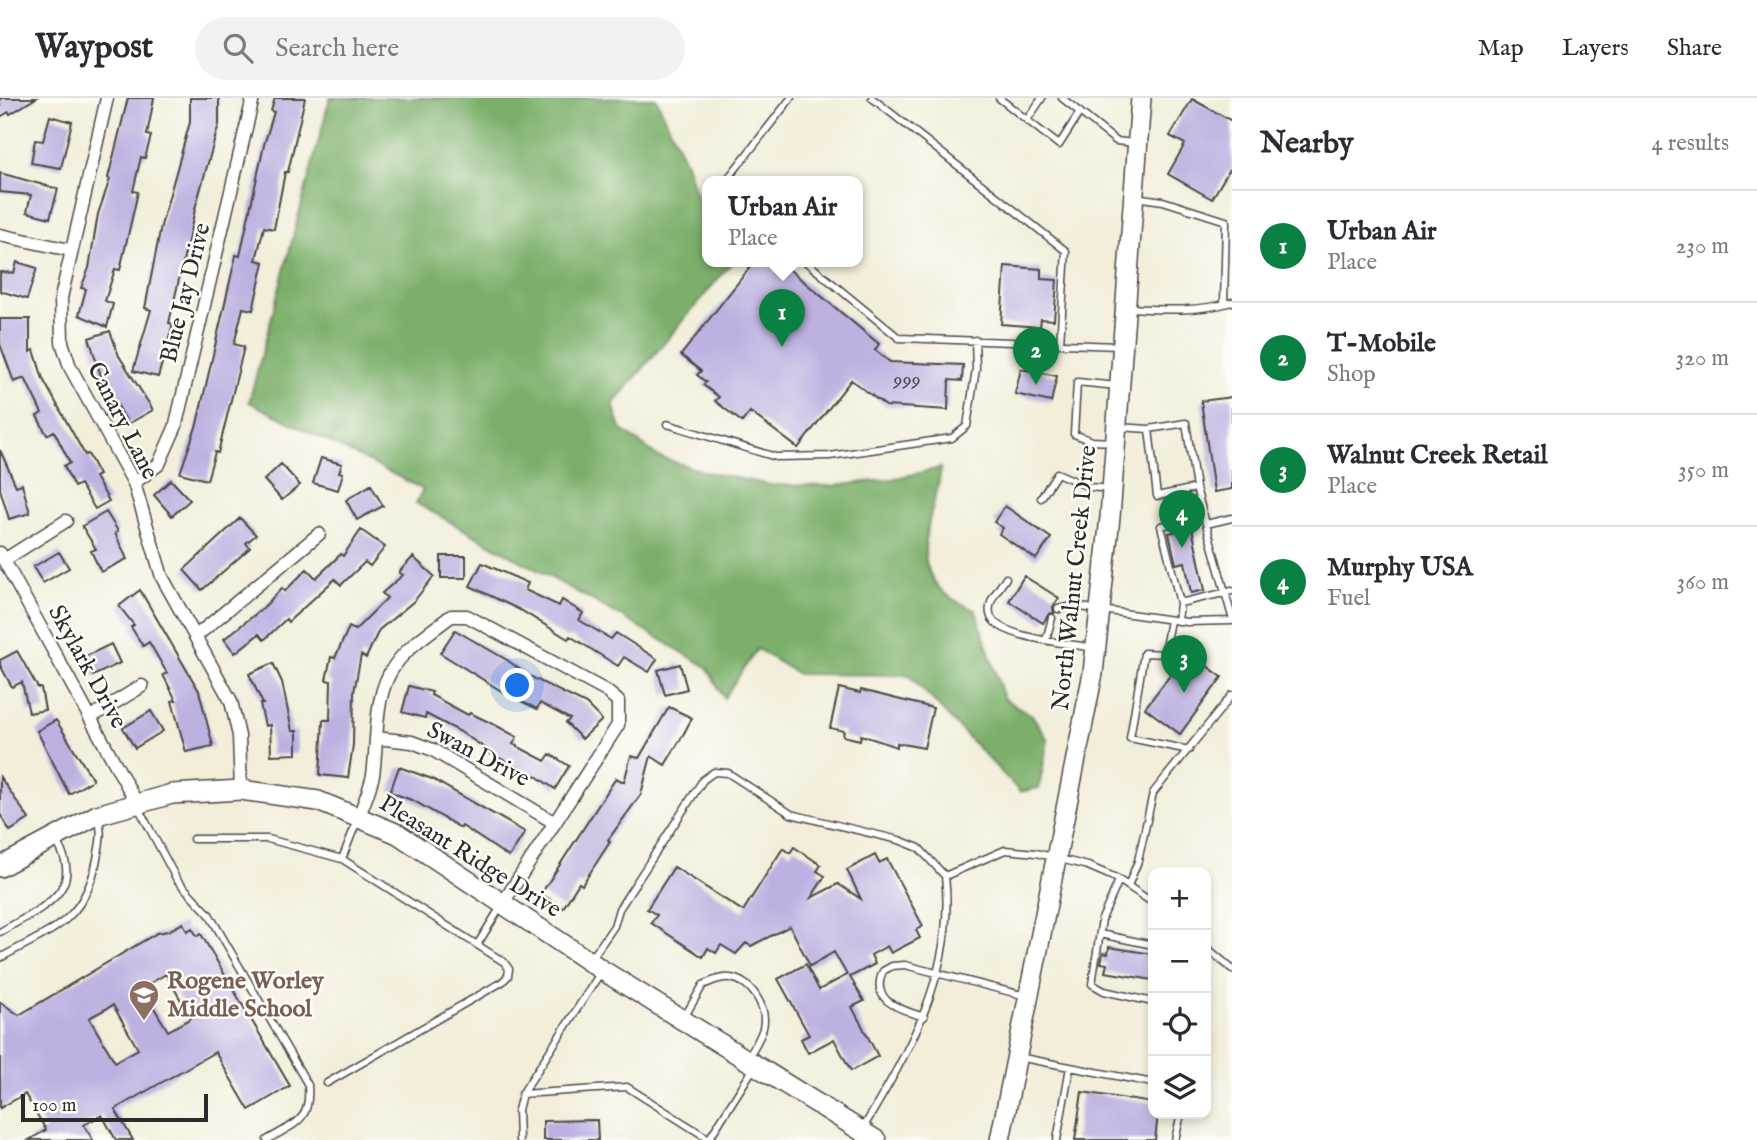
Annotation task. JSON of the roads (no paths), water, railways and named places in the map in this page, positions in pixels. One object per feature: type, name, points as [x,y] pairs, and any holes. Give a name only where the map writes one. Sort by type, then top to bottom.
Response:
[{"type":"main road","name":"North Walnut Creek Drive","points":[[1000,1140],[1031,998],[1096,649],[1112,489],[1141,98]]},
{"type":"main road","name":"Pleasant Ridge Drive","points":[[0,867],[97,814],[136,802],[195,791],[241,790],[318,801],[398,834],[596,966],[868,1136]]},
{"type":"street","name":"Canary Lane","points":[[107,98],[60,302],[62,342],[70,367],[134,483],[158,566],[231,701],[239,736],[241,790]]},
{"type":"street","name":"Blue Jay Drive","points":[[134,483],[159,464],[176,428],[253,98]]},
{"type":"street","points":[[0,235],[70,250]]},
{"type":"street","points":[[2,557],[66,521]]},
{"type":"street","points":[[196,636],[319,534]]},
{"type":"street","name":"Skylark Drive","points":[[2,557],[92,717],[136,802]]},
{"type":"street","points":[[359,816],[372,777],[383,694],[394,665],[451,615],[467,616],[607,691],[618,701],[618,725],[503,903]]},
{"type":"street","points":[[92,717],[142,686]]},
{"type":"street","name":"Swan Drive","points":[[376,738],[412,742],[433,750],[555,823]]},
{"type":"lane","points":[[730,176],[790,98]]},
{"type":"lane","points":[[872,98],[1066,251],[1060,343]]},
{"type":"lane","points":[[999,98],[1059,145],[1080,112]]},
{"type":"lane","points":[[1027,120],[1042,98]]},
{"type":"lane","points":[[1062,98],[1116,141],[1137,143]]},
{"type":"lane","points":[[1133,197],[1163,201],[1226,221],[1224,304]]},
{"type":"lane","points":[[812,267],[899,338],[1122,346]]},
{"type":"lane","points":[[1124,308],[1176,310],[1232,302]]},
{"type":"lane","points":[[667,424],[776,457],[830,456],[952,438],[967,426],[976,369],[975,340]]},
{"type":"lane","points":[[1058,609],[1073,606],[1178,621],[1232,619],[1228,591],[1196,488],[1186,423],[1092,441],[1074,434],[1077,382],[1119,387]]},
{"type":"lane","points":[[1149,429],[1157,496],[1196,488]]},
{"type":"lane","points":[[1041,498],[1058,473],[1089,487],[1112,489]]},
{"type":"lane","points":[[1178,621],[1180,603],[1161,526],[1204,516]]},
{"type":"lane","points":[[1206,524],[1232,518]]},
{"type":"lane","points":[[1006,578],[992,599],[991,617],[997,625],[1046,640],[1096,649]]},
{"type":"lane","points":[[1180,603],[1228,591]]},
{"type":"lane","points":[[1046,640],[1052,618]]},
{"type":"lane","points":[[1170,620],[1164,654],[1144,653],[1130,738],[1189,750]]},
{"type":"lane","points":[[1128,886],[1138,861],[1153,793],[1232,695]]},
{"type":"lane","points":[[519,1140],[518,1110],[522,1094],[596,966],[619,909],[703,780],[714,772],[728,774],[791,814],[899,839],[919,848],[945,876],[949,908],[937,975],[923,1017],[868,1136]]},
{"type":"lane","points":[[136,802],[177,880],[209,914],[308,1085],[308,1108],[304,1118],[267,1140]]},
{"type":"lane","points":[[0,958],[68,920],[79,908],[87,894],[103,829],[97,814]]},
{"type":"lane","points":[[342,859],[359,816]]},
{"type":"lane","points":[[0,932],[50,902],[62,890],[67,862],[54,837]]},
{"type":"lane","points":[[194,839],[268,839],[342,859],[504,962],[509,969],[508,976],[502,982],[327,1083]]},
{"type":"lane","points":[[945,876],[1005,850],[1056,856],[1119,880],[1148,900]]},
{"type":"lane","points":[[1119,880],[1102,919],[1092,984],[1104,991],[1148,1001]]},
{"type":"lane","points":[[477,945],[503,903]]},
{"type":"lane","points":[[1100,934],[1148,944]]},
{"type":"lane","points":[[1211,951],[1232,969]]},
{"type":"lane","points":[[923,1017],[890,1004],[878,989],[883,971],[892,966],[905,965],[1031,998]]},
{"type":"lane","points":[[522,1094],[627,1087],[709,1139],[751,1062],[763,1028],[764,1015],[760,1002],[742,982],[730,978],[703,985],[683,1018]]},
{"type":"lane","points":[[1017,1056],[1148,1082]]},
{"type":"lane","points":[[1057,1140],[1070,1067]]},
{"type":"lane","points":[[1175,1140],[1180,1119]]},
{"type":"place","name":"Urban Air","points":[[782,347]]},
{"type":"place","name":"T-Mobile","points":[[1036,385]]},
{"type":"place","name":"Murphy USA","points":[[1182,548]]},
{"type":"place","name":"Walnut Creek Retail","points":[[1184,693]]},
{"type":"place","name":"Rogene Worley Middle School","points":[[144,1022]]}]
